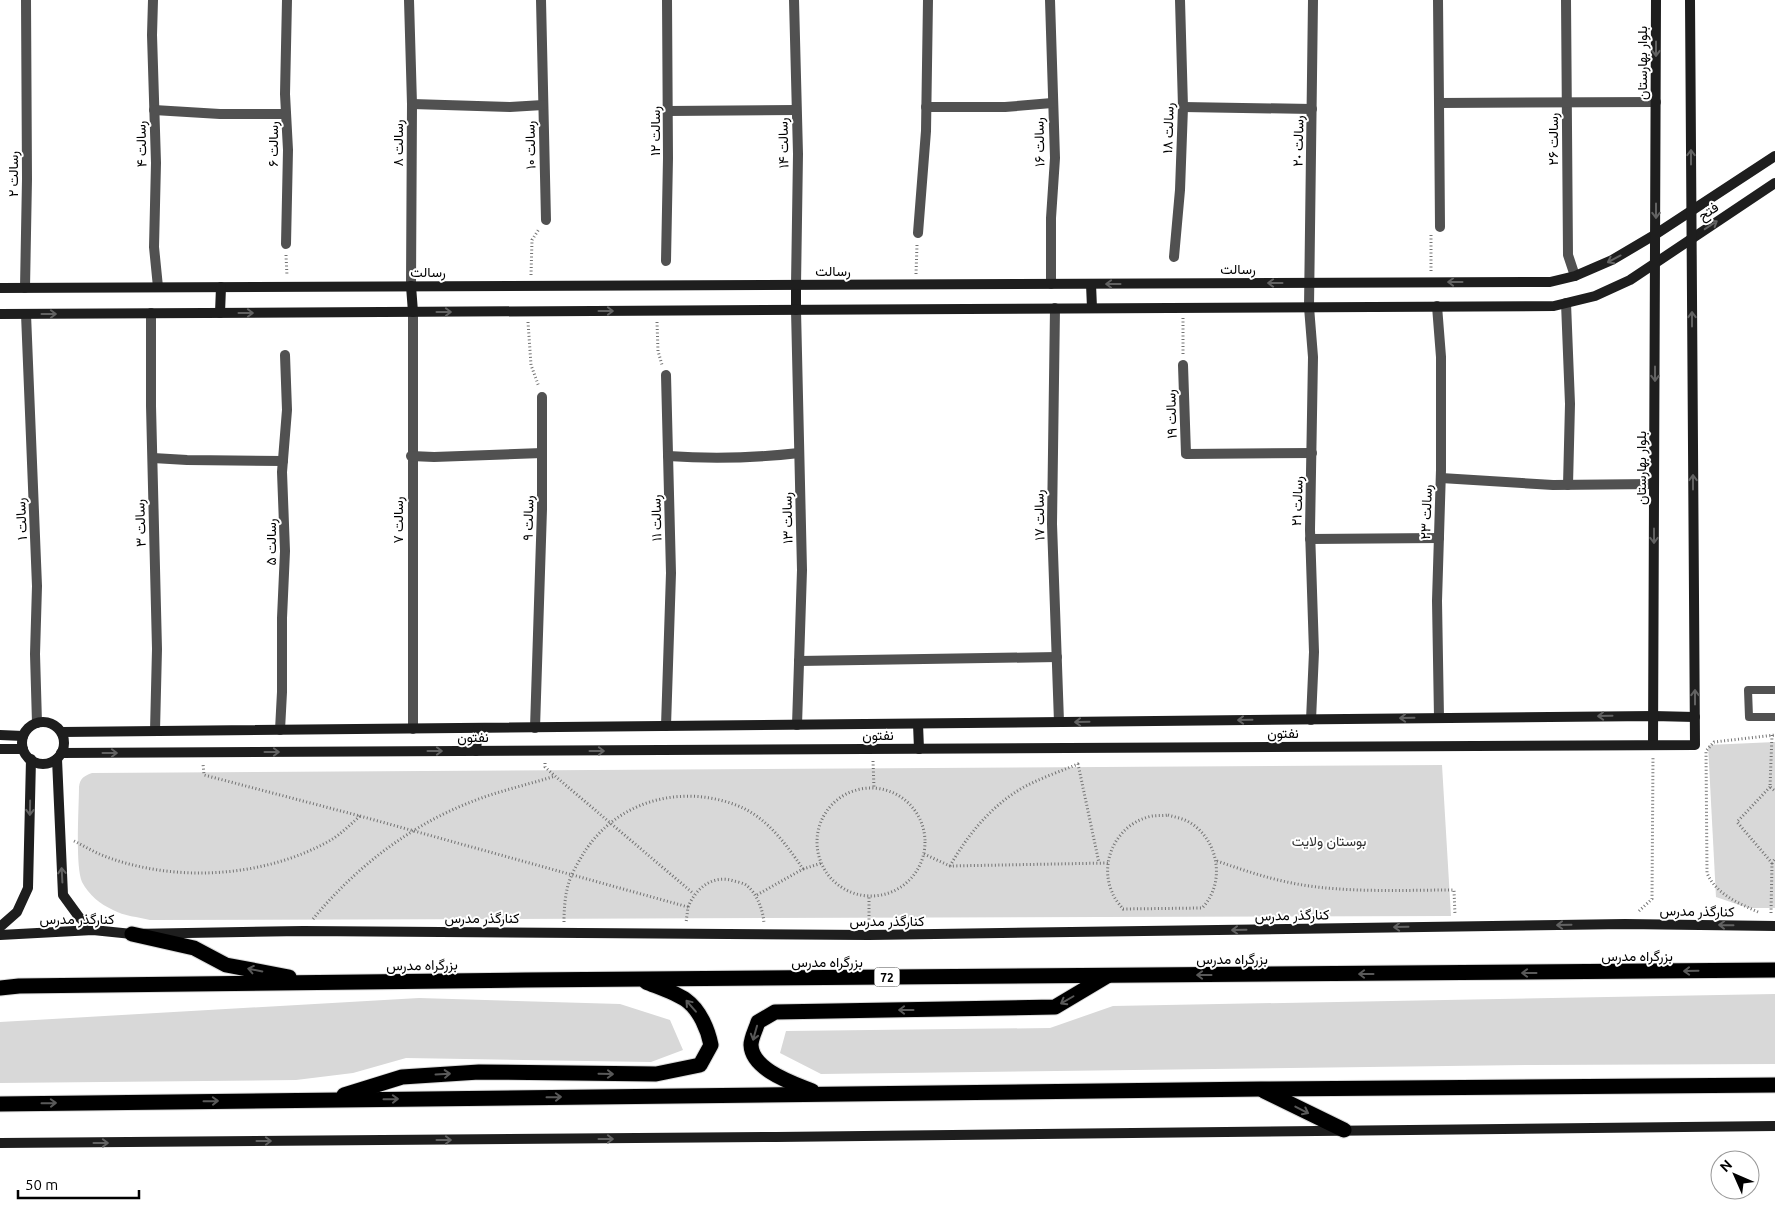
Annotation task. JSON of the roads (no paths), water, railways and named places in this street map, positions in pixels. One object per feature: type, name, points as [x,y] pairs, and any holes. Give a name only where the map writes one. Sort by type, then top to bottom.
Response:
[{"type":"highway","points":[[132,934],[194,948],[226,965],[320,983]]},
{"type":"highway","name":"بزرگراه مدرس","points":[[0,988],[20,986],[640,979],[1775,970]]},
{"type":"highway","points":[[819,1094],[778,1076],[758,1062],[751,1045],[758,1022],[775,1012],[1055,1007],[1109,976]]},
{"type":"highway","points":[[328,1099],[402,1076],[479,1072],[656,1074],[700,1065],[711,1045],[708,1032],[699,1015],[687,1000],[640,979]]},
{"type":"highway","points":[[0,1104],[1261,1089],[1775,1085]]},
{"type":"highway","points":[[1261,1089],[1344,1130]]},
{"type":"street","name":"رسالت ۲","points":[[25,288],[27,179],[26,0]]},
{"type":"street","name":"رسالت ۴","points":[[153,0],[152,35],[156,163],[154,247],[158,287]]},
{"type":"street","name":"رسالت ۶","points":[[286,244],[288,150],[286,114],[287,0]]},
{"type":"street","name":"رسالت ۸","points":[[409,0],[412,104],[412,286]]},
{"type":"street","name":"رسالت ۱۰","points":[[541,0],[546,220]]},
{"type":"street","name":"رسالت ۱۲","points":[[666,262],[667,0]]},
{"type":"street","name":"رسالت ۱۴","points":[[794,0],[798,154],[796,285]]},
{"type":"street","points":[[918,232],[926,107],[928,0]]},
{"type":"street","name":"رسالت ۱۶","points":[[1050,0],[1055,158],[1051,218],[1051,284]]},
{"type":"street","name":"رسالت ۱۸","points":[[1174,258],[1180,190],[1183,107],[1180,0]]},
{"type":"street","name":"رسالت ٢٠","points":[[1310,283],[1313,0]]},
{"type":"street","points":[[1438,0],[1440,227]]},
{"type":"street","name":"رسالت ۲۶","points":[[1566,0],[1568,255],[1575,276]]},
{"type":"street","name":"بلوار بهارستان","points":[[1653,746],[1656,0]]},
{"type":"street","points":[[1690,0],[1695,717]]},
{"type":"street","points":[[1439,107],[1566,102],[1656,102]]},
{"type":"street","points":[[926,107],[1005,107],[1052,103]]},
{"type":"street","points":[[412,104],[510,107],[543,105]]},
{"type":"street","points":[[1183,107],[1312,109]]},
{"type":"street","points":[[154,110],[220,114],[286,114]]},
{"type":"street","points":[[668,111],[796,110]]},
{"type":"street","name":"فتح","points":[[1656,234],[1775,156]]},
{"type":"street","name":"فتح","points":[[1655,262],[1775,183]]},
{"type":"street","name":"رسالت","points":[[0,288],[1550,282],[1575,276],[1612,260],[1656,234]]},
{"type":"street","points":[[0,314],[1554,306],[1595,296],[1630,280],[1655,262]]},
{"type":"street","name":"رسالت ۲۱","points":[[1310,283],[1309,307],[1313,357],[1310,539],[1314,652],[1311,720]]},
{"type":"street","points":[[1091,284],[1092,308]]},
{"type":"street","points":[[796,285],[796,310]]},
{"type":"street","points":[[412,286],[413,312]]},
{"type":"street","points":[[220,313],[221,287]]},
{"type":"street","points":[[1566,303],[1570,404],[1568,485]]},
{"type":"street","name":"رسالت ۲۳","points":[[1437,306],[1441,357],[1441,478],[1437,611],[1439,718]]},
{"type":"street","name":"رسالت ۱۷","points":[[1055,308],[1052,524],[1059,722]]},
{"type":"street","name":"رسالت ۱۳","points":[[796,310],[802,570],[797,725]]},
{"type":"street","name":"رسالت ۷","points":[[413,312],[411,456],[413,729]]},
{"type":"street","name":"رسالت ۳","points":[[151,313],[157,640],[155,731]]},
{"type":"street","name":"رسالت ۱","points":[[26,314],[37,586],[35,654],[37,723]]},
{"type":"street","name":"رسالت ۵","points":[[280,730],[285,551],[283,461],[287,410],[285,355]]},
{"type":"street","name":"رسالت ۱۹","points":[[1183,365],[1186,454],[1312,453]]},
{"type":"street","name":"رسالت ۱۱","points":[[666,375],[671,573],[666,726]]},
{"type":"street","name":"رسالت ۹","points":[[535,728],[542,519],[542,397]]},
{"type":"street","points":[[411,456],[442,457],[542,453]]},
{"type":"street","points":[[668,456],[759,458],[799,453]]},
{"type":"street","points":[[153,458],[283,461]]},
{"type":"street","points":[[1441,478],[1568,485],[1654,484]]},
{"type":"street","points":[[1310,539],[1439,538]]},
{"type":"street","points":[[799,661],[1057,656]]},
{"type":"street","name":"نفتون","points":[[59,756],[203,752],[1695,745],[1695,717],[62,732]]},
{"type":"street","points":[[59,756],[43,764],[31,759],[23,749],[23,736],[26,730],[37,723],[51,723],[62,732],[64,746],[59,756],[62,895],[79,917],[93,930]]},
{"type":"street","points":[[918,724],[919,749]]},
{"type":"street","points":[[476,751],[478,728]]},
{"type":"street","points":[[0,735],[23,736]]},
{"type":"street","points":[[0,749],[23,749]]},
{"type":"street","points":[[0,927],[17,912],[28,888],[31,759]]},
{"type":"street","name":"کنارگذر مدرس","points":[[0,935],[93,930],[132,934],[303,931],[869,935],[1625,924],[1775,926]]},
{"type":"street","points":[[0,1144],[1775,1126]]},
{"type":"lane","points":[[1775,690],[1748,690],[1748,717],[1775,717]]},
{"type":"park label","name":"بوستان ولایت","points":[[1329,841]]}]
